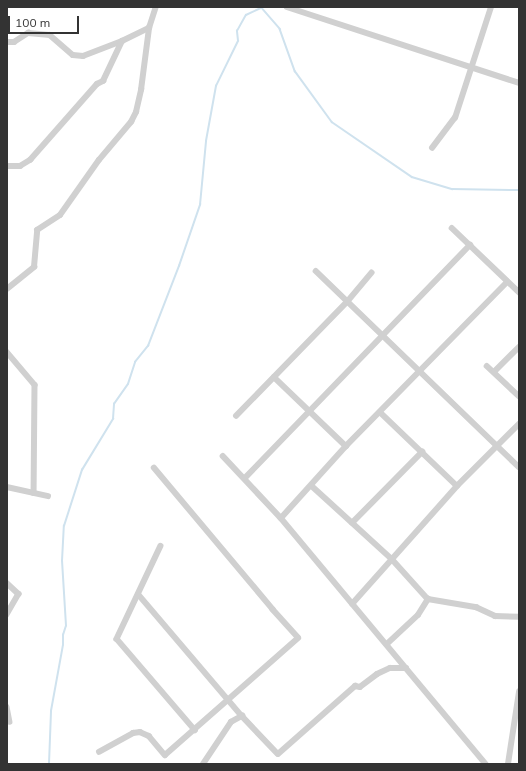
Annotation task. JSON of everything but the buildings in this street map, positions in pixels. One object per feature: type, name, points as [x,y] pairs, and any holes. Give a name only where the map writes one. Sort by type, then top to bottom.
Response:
[{"type":"street","points":[[7,289],[34,267],[37,230],[60,215],[99,160],[131,122],[141,90],[149,28],[156,7]]},
{"type":"street","points":[[287,7],[444,60],[519,83]]},
{"type":"street","points":[[432,148],[454,118],[491,7]]},
{"type":"street","points":[[7,42],[14,42],[28,34],[50,35],[73,55],[83,56],[122,41],[149,28]]},
{"type":"street","points":[[7,166],[20,166],[30,160],[97,84],[103,81],[122,41]]},
{"type":"street","points":[[452,228],[519,292]]},
{"type":"street","points":[[245,478],[383,337],[470,245]]},
{"type":"street","points":[[316,271],[519,467]]},
{"type":"street","points":[[236,416],[347,302],[371,273]]},
{"type":"street","points":[[281,518],[312,486],[346,446],[381,413],[507,282]]},
{"type":"street","points":[[494,372],[519,347]]},
{"type":"street","points":[[7,352],[35,385],[34,493]]},
{"type":"street","points":[[487,366],[519,396]]},
{"type":"street","points":[[274,377],[346,446]]},
{"type":"street","points":[[381,413],[458,486]]},
{"type":"street","points":[[352,604],[458,486],[519,424]]},
{"type":"street","points":[[352,523],[422,452]]},
{"type":"street","points":[[223,456],[281,518],[486,764]]},
{"type":"street","points":[[99,752],[133,733],[140,732],[149,736],[166,754],[298,638],[154,468]]},
{"type":"street","points":[[312,486],[392,559],[428,599],[476,607],[495,616],[519,617]]},
{"type":"street","points":[[7,487],[48,496]]},
{"type":"street","points":[[161,546],[117,640],[195,730]]},
{"type":"street","points":[[7,583],[19,594],[7,616]]},
{"type":"street","points":[[139,595],[242,716],[278,754],[355,686],[360,687],[377,674],[390,668],[406,668]]},
{"type":"street","points":[[387,644],[418,615],[428,599]]},
{"type":"street","points":[[508,764],[519,692]]},
{"type":"street","points":[[7,707],[10,722]]},
{"type":"street","points":[[203,764],[231,722],[242,716]]},
{"type":"waterway","points":[[49,764],[51,711],[63,645],[63,635],[66,626],[62,561],[64,526],[82,470],[113,419],[114,404],[128,384],[135,362],[148,346],[179,266],[200,205],[206,141],[216,86],[238,41],[237,31],[246,15],[263,7]]},
{"type":"waterway","points":[[262,8],[280,29],[295,71],[332,122],[412,177],[452,189],[519,190]]}]
